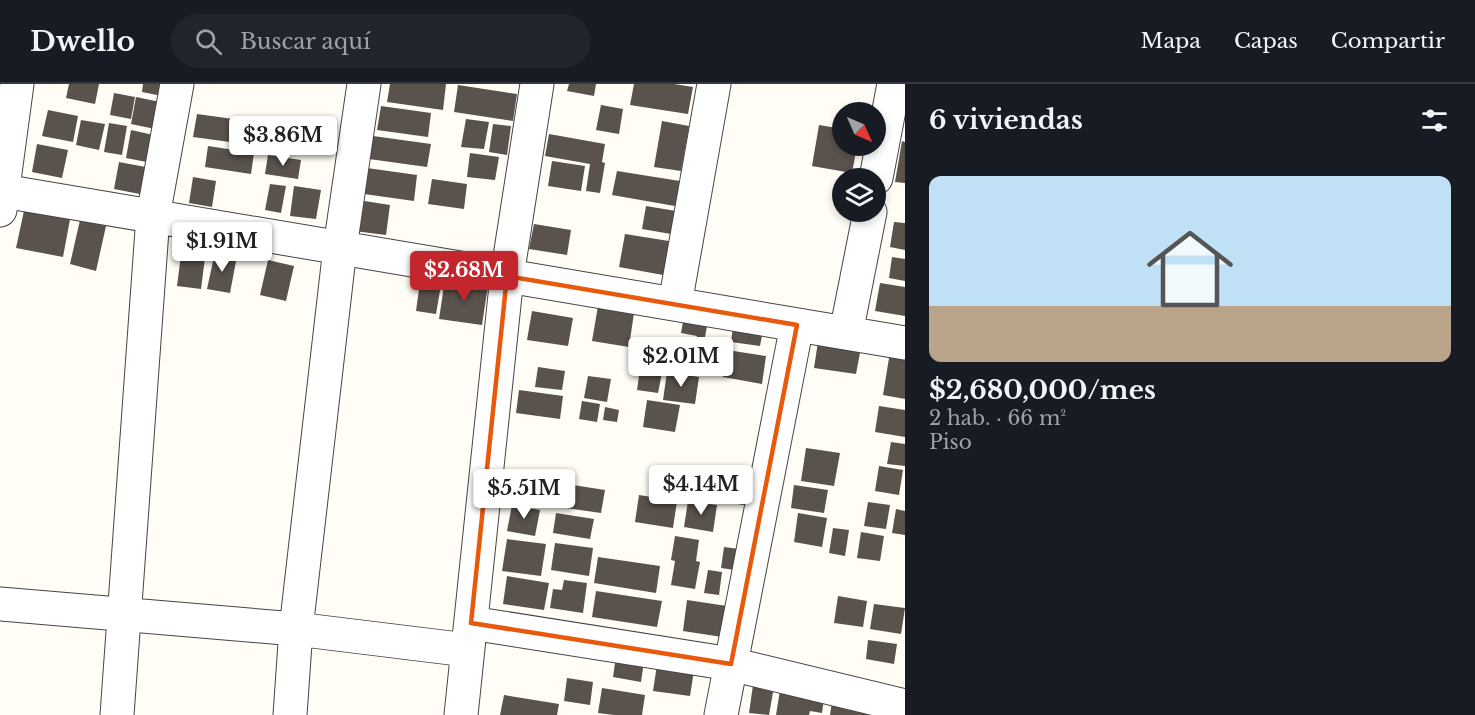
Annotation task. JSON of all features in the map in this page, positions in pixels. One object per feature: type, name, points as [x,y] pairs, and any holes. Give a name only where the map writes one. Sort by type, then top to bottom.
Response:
[{"type":"street","points":[[17,84],[5,131],[1,200],[153,216],[905,343]]},
{"type":"street","points":[[117,715],[153,216],[177,84]]},
{"type":"street","points":[[290,715],[296,629],[340,248],[364,84]]},
{"type":"street","points":[[461,715],[507,276],[537,84]]},
{"type":"street","points":[[675,304],[714,84]]},
{"type":"street","points":[[878,168],[894,84]]},
{"type":"street","points":[[846,333],[868,222]]},
{"type":"street","points":[[721,715],[797,325]]},
{"type":"street","points":[[0,604],[296,629],[469,637],[731,664],[904,706]]},
{"type":"highlighted area","points":[[507,276],[797,325],[731,664],[471,623]]},
{"type":"building","points":[[69,84],[99,84],[95,104],[66,98]]},
{"type":"building","points":[[143,84],[164,84],[162,96],[142,92]]},
{"type":"building","points":[[390,84],[446,84],[443,110],[387,102]]},
{"type":"building","points":[[569,84],[596,84],[594,96],[567,91]]},
{"type":"building","points":[[634,84],[674,84],[693,87],[688,114],[630,105]]},
{"type":"building","points":[[458,85],[517,94],[513,121],[454,112]]},
{"type":"building","points":[[114,93],[135,97],[131,119],[110,115]]},
{"type":"building","points":[[136,97],[165,103],[160,130],[131,124]]},
{"type":"building","points":[[601,105],[623,109],[619,134],[596,130]]},
{"type":"building","points":[[381,106],[431,113],[428,137],[377,130]]},
{"type":"building","points":[[48,110],[78,116],[73,142],[42,136]]},
{"type":"building","points":[[197,114],[255,122],[252,145],[193,137]]},
{"type":"building","points":[[466,119],[489,122],[484,149],[461,147]]},
{"type":"building","points":[[81,120],[105,124],[99,150],[76,145]]},
{"type":"building","points":[[272,120],[297,124],[293,149],[268,145]]},
{"type":"building","points":[[662,121],[689,126],[681,171],[654,167]]},
{"type":"building","points":[[109,123],[127,126],[122,155],[104,152]]},
{"type":"building","points":[[493,124],[511,126],[507,155],[489,152]]},
{"type":"building","points":[[819,125],[832,127],[832,156],[855,156],[853,168],[832,170],[812,166]]},
{"type":"building","points":[[131,130],[158,136],[152,163],[126,158]]},
{"type":"building","points":[[549,134],[605,144],[602,162],[605,163],[600,193],[586,191],[590,164],[545,156]]},
{"type":"building","points":[[373,136],[431,144],[427,167],[369,159]]},
{"type":"building","points":[[902,141],[905,142],[905,183],[895,182]]},
{"type":"building","points":[[37,144],[68,150],[62,178],[32,172]]},
{"type":"building","points":[[208,146],[254,153],[251,174],[205,167]]},
{"type":"building","points":[[470,153],[499,157],[495,180],[467,177]]},
{"type":"building","points":[[268,155],[301,160],[298,179],[265,174]]},
{"type":"building","points":[[552,161],[585,166],[581,191],[548,186]]},
{"type":"building","points":[[119,162],[151,168],[145,195],[114,189]]},
{"type":"building","points":[[367,168],[417,175],[414,201],[364,194]]},
{"type":"building","points":[[617,171],[680,181],[675,206],[612,195]]},
{"type":"building","points":[[193,177],[216,181],[212,207],[189,203]]},
{"type":"building","points":[[432,179],[467,184],[464,209],[428,204]]},
{"type":"building","points":[[270,184],[286,186],[281,213],[265,210]]},
{"type":"building","points":[[294,186],[321,190],[316,219],[290,216]]},
{"type":"building","points":[[358,200],[390,205],[386,235],[354,231]]},
{"type":"building","points":[[25,206],[71,214],[63,257],[16,248]]},
{"type":"building","points":[[646,206],[676,211],[671,234],[642,229]]},
{"type":"building","points":[[80,220],[106,226],[96,271],[70,264]]},
{"type":"building","points":[[894,222],[905,223],[905,250],[890,247]]},
{"type":"building","points":[[534,224],[571,230],[567,255],[529,249]]},
{"type":"building","points":[[625,234],[669,241],[663,275],[619,267]]},
{"type":"building","points":[[182,247],[206,250],[201,289],[177,286]]},
{"type":"building","points":[[215,252],[237,256],[230,293],[207,289]]},
{"type":"building","points":[[892,257],[905,259],[905,281],[889,278]]},
{"type":"building","points":[[268,260],[294,266],[286,301],[260,295]]},
{"type":"building","points":[[445,279],[488,285],[482,325],[439,319]]},
{"type":"building","points":[[420,282],[441,285],[436,314],[416,311]]},
{"type":"building","points":[[880,283],[905,287],[905,316],[875,311]]},
{"type":"building","points":[[599,300],[635,306],[629,347],[592,341]]},
{"type":"building","points":[[532,311],[573,318],[568,346],[527,340]]},
{"type":"building","points":[[685,311],[709,315],[703,348],[695,347],[697,336],[681,333]]},
{"type":"building","points":[[734,320],[764,325],[760,346],[731,342]]},
{"type":"building","points":[[819,335],[862,342],[856,374],[814,368]]},
{"type":"building","points":[[727,350],[766,356],[762,384],[723,377]]},
{"type":"building","points":[[890,352],[905,354],[905,399],[883,395]]},
{"type":"building","points":[[538,367],[565,371],[562,390],[535,387]]},
{"type":"building","points":[[640,369],[662,373],[658,393],[637,390]]},
{"type":"building","points":[[667,372],[699,377],[695,404],[663,400]]},
{"type":"building","points":[[588,376],[611,379],[607,402],[584,398]]},
{"type":"building","points":[[519,390],[563,396],[560,419],[516,413]]},
{"type":"building","points":[[647,400],[680,405],[675,432],[643,427]]},
{"type":"building","points":[[582,401],[600,404],[597,422],[579,419]]},
{"type":"building","points":[[879,406],[905,410],[905,437],[875,432]]},
{"type":"building","points":[[605,407],[619,410],[617,422],[603,420]]},
{"type":"building","points":[[891,442],[905,444],[905,466],[887,464]]},
{"type":"building","points":[[806,448],[840,453],[834,486],[801,481]]},
{"type":"building","points":[[879,466],[903,470],[899,495],[875,491]]},
{"type":"building","points":[[717,469],[749,474],[744,505],[712,500]]},
{"type":"building","points":[[515,476],[605,490],[601,513],[545,505],[546,502],[512,496]]},
{"type":"building","points":[[794,485],[828,490],[824,513],[791,508]]},
{"type":"building","points":[[639,495],[677,501],[673,528],[635,522]]},
{"type":"building","points":[[688,501],[717,505],[713,532],[684,527]]},
{"type":"building","points":[[868,502],[890,505],[886,529],[864,526]]},
{"type":"building","points":[[512,505],[540,510],[535,536],[507,531]]},
{"type":"building","points":[[896,509],[905,511],[905,535],[892,533]]},
{"type":"building","points":[[556,513],[594,519],[590,539],[553,533]]},
{"type":"building","points":[[798,513],[827,518],[822,547],[794,542]]},
{"type":"building","points":[[833,528],[849,530],[845,556],[829,553]]},
{"type":"building","points":[[861,532],[884,536],[880,561],[857,558]]},
{"type":"building","points":[[675,536],[699,540],[696,561],[700,562],[695,589],[671,585],[675,561],[671,560]]},
{"type":"building","points":[[507,539],[546,544],[541,576],[502,571]]},
{"type":"building","points":[[555,543],[593,548],[589,576],[551,570]]},
{"type":"building","points":[[724,547],[739,549],[735,570],[721,568]]},
{"type":"building","points":[[598,557],[660,566],[656,593],[594,583]]},
{"type":"building","points":[[708,570],[722,572],[719,595],[704,593]]},
{"type":"building","points":[[507,576],[549,583],[544,610],[503,604]]},
{"type":"building","points":[[564,580],[587,583],[583,613],[550,608],[553,589],[562,590]]},
{"type":"building","points":[[596,591],[662,601],[657,627],[592,617]]},
{"type":"building","points":[[838,596],[867,601],[863,627],[834,623]]},
{"type":"building","points":[[687,600],[727,606],[722,637],[683,631]]},
{"type":"building","points":[[874,604],[905,608],[901,634],[870,629]]},
{"type":"building","points":[[868,640],[897,644],[894,664],[866,659]]},
{"type":"building","points":[[616,656],[644,661],[641,682],[613,677]]},
{"type":"building","points":[[658,658],[695,664],[690,696],[653,691]]},
{"type":"building","points":[[567,678],[593,682],[590,705],[564,701]]},
{"type":"building","points":[[754,678],[775,681],[769,715],[749,713]]},
{"type":"building","points":[[781,684],[825,691],[822,713],[810,711],[809,715],[776,715]]},
{"type":"building","points":[[602,688],[645,695],[642,715],[598,713]]},
{"type":"building","points":[[504,695],[559,704],[557,715],[500,715]]},
{"type":"building","points":[[832,701],[873,715],[830,715]]}]
